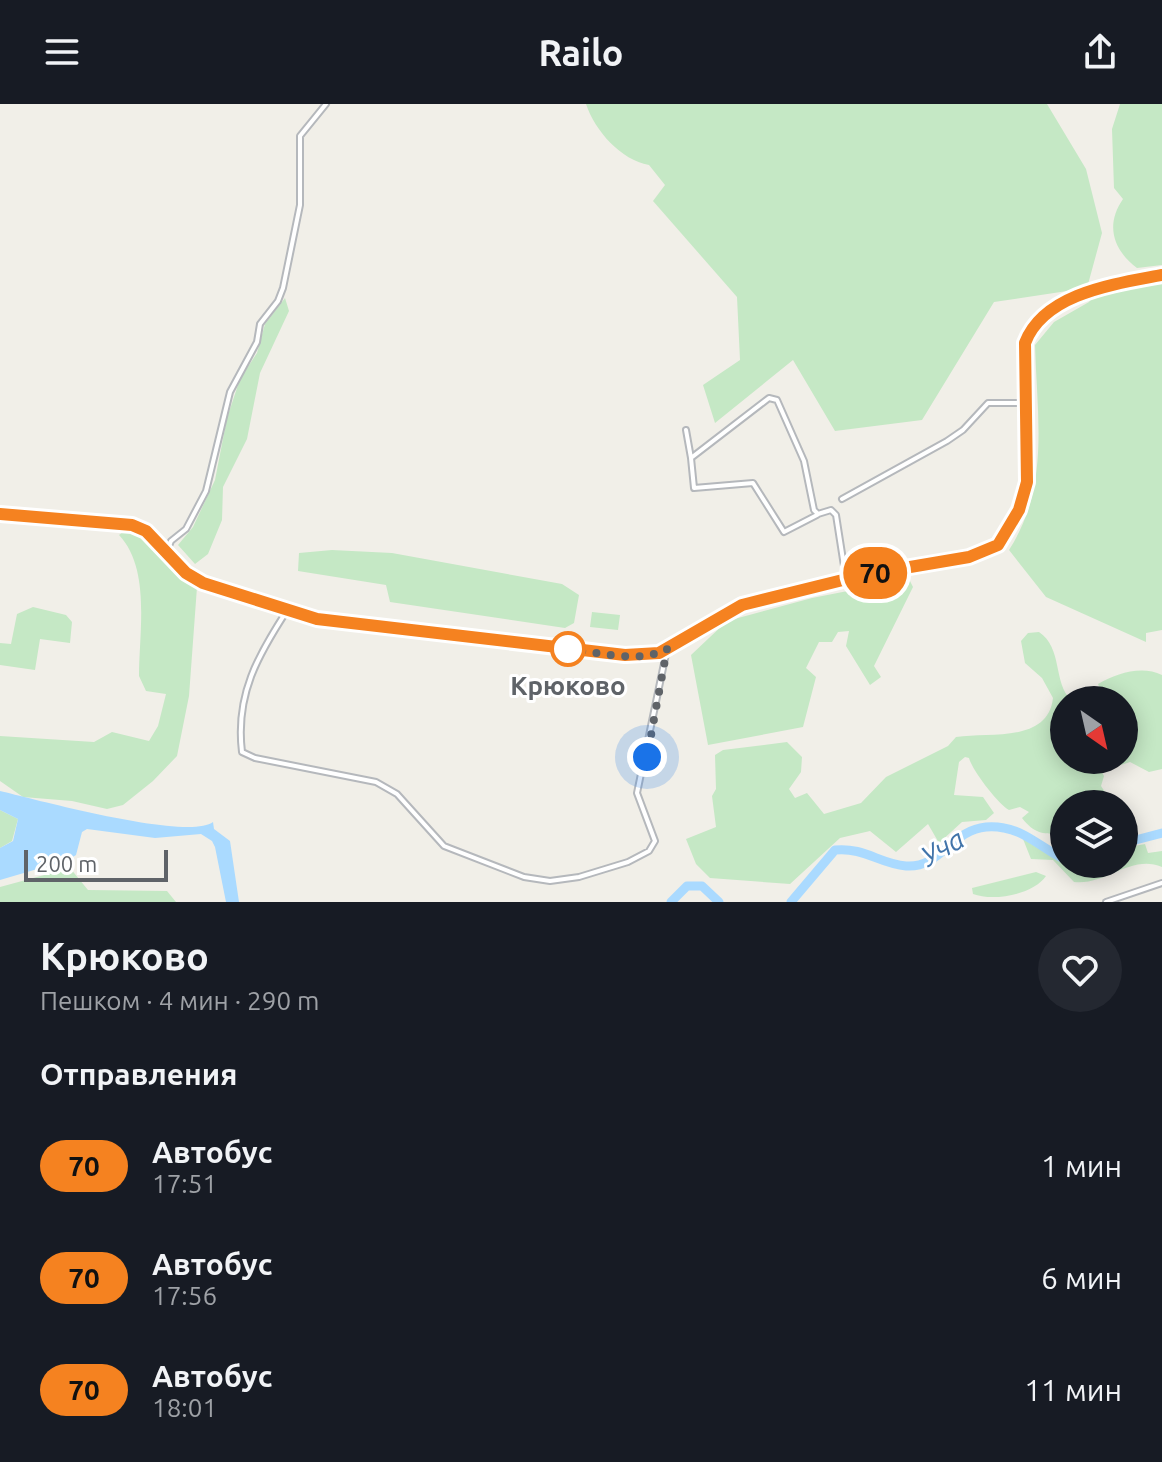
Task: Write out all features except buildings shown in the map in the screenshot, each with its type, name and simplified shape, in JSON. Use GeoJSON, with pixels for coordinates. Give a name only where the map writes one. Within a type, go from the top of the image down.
{"type":"FeatureCollection","features":[{"type":"Feature","properties":{"kind":"street"},"geometry":{"type":"LineString","coordinates":[[316,104],[321,110]]}},
{"type":"Feature","properties":{"kind":"street"},"geometry":{"type":"LineString","coordinates":[[167,552],[171,541],[186,529],[206,491],[230,392],[257,342],[260,324],[278,301],[283,288],[300,205],[300,136],[326,104]]}},
{"type":"Feature","properties":{"kind":"street"},"geometry":{"type":"LineString","coordinates":[[0,514],[132,525],[146,531],[186,573],[203,583],[317,619],[625,655],[659,653],[742,605],[846,579],[969,557],[998,545],[1019,510],[1027,482],[1025,343],[1031,325],[1050,310],[1101,287],[1162,275]]}},
{"type":"Feature","properties":{"kind":"street"},"geometry":{"type":"LineString","coordinates":[[691,458],[769,398],[777,400],[804,461],[818,514]]}},
{"type":"Feature","properties":{"kind":"street"},"geometry":{"type":"LineString","coordinates":[[842,499],[947,441],[963,430],[988,403],[1026,403]]}},
{"type":"Feature","properties":{"kind":"street"},"geometry":{"type":"LineString","coordinates":[[686,430],[694,488],[753,483],[784,532],[831,510],[836,515],[846,579]]}},
{"type":"Feature","properties":{"kind":"street"},"geometry":{"type":"LineString","coordinates":[[288,609],[252,666],[240,736],[242,752],[255,758],[376,782],[397,794],[444,846],[488,866],[550,881],[579,877],[649,851],[655,841],[637,793],[667,649]]}},
{"type":"Feature","properties":{"kind":"street"},"geometry":{"type":"LineString","coordinates":[[1106,902],[1162,883]]}},
{"type":"Feature","properties":{"kind":"green space"},"geometry":{"type":"Polygon","coordinates":[[[586,104],[1047,104],[1086,169],[1102,233],[1087,288],[994,302],[922,420],[835,431],[793,360],[715,423],[703,385],[740,360],[737,297],[653,201],[665,185],[649,165],[629,157],[610,143],[586,104]]]}},
{"type":"Feature","properties":{"kind":"green space"},"geometry":{"type":"Polygon","coordinates":[[[1120,104],[1162,104],[1162,265],[1137,268],[1122,253],[1114,236],[1114,218],[1123,199],[1114,188],[1112,129],[1120,104]]]}},
{"type":"Feature","properties":{"kind":"green space"},"geometry":{"type":"Polygon","coordinates":[[[1162,281],[1162,630],[1146,633],[1146,642],[1046,597],[1009,550],[1022,526],[1036,476],[1035,345],[1054,322],[1089,302],[1095,294],[1162,281]]]}},
{"type":"Feature","properties":{"kind":"green space"},"geometry":{"type":"Polygon","coordinates":[[[285,298],[289,311],[260,373],[247,439],[223,487],[222,520],[208,554],[195,564],[178,545],[193,527],[215,480],[227,418],[240,379],[257,353],[265,324],[285,298]]]}},
{"type":"Feature","properties":{"kind":"green space"},"geometry":{"type":"Polygon","coordinates":[[[128,528],[147,541],[178,573],[197,587],[189,696],[177,756],[123,805],[107,809],[72,801],[23,797],[0,781],[0,736],[94,742],[112,732],[149,741],[158,726],[166,694],[146,691],[139,676],[139,583],[136,565],[119,535],[128,528]]]}},
{"type":"Feature","properties":{"kind":"green space"},"geometry":{"type":"Polygon","coordinates":[[[332,550],[392,553],[562,584],[579,595],[574,623],[565,628],[390,602],[386,585],[298,571],[299,553],[332,550]]]}},
{"type":"Feature","properties":{"kind":"green space"},"geometry":{"type":"Polygon","coordinates":[[[909,579],[913,587],[874,666],[881,677],[870,685],[846,646],[849,631],[838,632],[832,642],[819,642],[806,668],[816,677],[803,727],[708,745],[691,655],[727,621],[812,598],[909,579]]]}},
{"type":"Feature","properties":{"kind":"green space"},"geometry":{"type":"Polygon","coordinates":[[[33,607],[66,615],[72,622],[70,643],[40,639],[35,670],[0,665],[0,643],[11,644],[17,614],[33,607]]]}},
{"type":"Feature","properties":{"kind":"green space"},"geometry":{"type":"Polygon","coordinates":[[[592,612],[620,615],[618,630],[590,627],[592,612]]]}},
{"type":"Feature","properties":{"kind":"green space"},"geometry":{"type":"Polygon","coordinates":[[[1039,632],[1052,647],[1063,686],[1050,686],[1050,693],[1042,678],[1025,663],[1021,641],[1028,633],[1039,632]]]}},
{"type":"Feature","properties":{"kind":"green space"},"geometry":{"type":"Polygon","coordinates":[[[1146,671],[1162,675],[1162,769],[1149,772],[1138,766],[1138,686],[1098,684],[1121,674],[1146,671]]]}},
{"type":"Feature","properties":{"kind":"green space"},"geometry":{"type":"Polygon","coordinates":[[[1050,708],[1050,774],[1104,776],[1101,786],[1104,790],[1050,790],[1050,834],[1036,831],[1027,824],[1022,818],[1029,812],[1020,807],[1009,810],[1004,807],[980,778],[969,758],[965,757],[959,762],[954,795],[983,797],[994,813],[986,820],[962,822],[939,843],[928,824],[896,852],[870,831],[840,838],[790,884],[710,878],[696,864],[686,839],[716,827],[712,796],[716,789],[715,755],[723,750],[787,742],[802,757],[801,772],[789,789],[795,798],[807,793],[824,814],[861,803],[886,777],[948,746],[956,737],[1029,729],[1041,722],[1050,708]]]}},
{"type":"Feature","properties":{"kind":"green space"},"geometry":{"type":"Polygon","coordinates":[[[0,810],[18,819],[12,841],[0,848],[0,810]]]}},
{"type":"Feature","properties":{"kind":"green space"},"geometry":{"type":"Polygon","coordinates":[[[1023,839],[1050,853],[1050,860],[1031,859],[1023,839]]]}},
{"type":"Feature","properties":{"kind":"green space"},"geometry":{"type":"Polygon","coordinates":[[[1145,844],[1148,853],[1162,851],[1162,867],[1139,864],[1138,845],[1145,844]]]}},
{"type":"Feature","properties":{"kind":"green space"},"geometry":{"type":"Polygon","coordinates":[[[70,868],[88,890],[167,891],[176,902],[0,902],[0,887],[70,868]]]}},
{"type":"Feature","properties":{"kind":"green space"},"geometry":{"type":"Polygon","coordinates":[[[1036,872],[1046,876],[1023,892],[1002,897],[973,894],[972,888],[1036,872]]]}},
{"type":"Feature","properties":{"kind":"green space"},"geometry":{"type":"Polygon","coordinates":[[[1070,878],[1102,878],[1086,882],[1074,882],[1070,878]]]}},
{"type":"Feature","properties":{"kind":"water"},"geometry":{"type":"Polygon","coordinates":[[[0,791],[145,823],[198,826],[213,822],[214,829],[230,841],[239,902],[226,902],[215,847],[201,834],[155,838],[87,829],[82,832],[76,855],[68,860],[0,880],[0,848],[13,841],[18,819],[0,810],[0,791]]]}},
{"type":"Feature","properties":{"kind":"waterway","name":"Уча"},"geometry":{"type":"LineString","coordinates":[[791,902],[835,850],[855,851],[897,865],[920,865],[961,836],[987,827],[1020,833],[1050,851]]}},
{"type":"Feature","properties":{"kind":"waterway","name":"Уча"},"geometry":{"type":"LineString","coordinates":[[1138,839],[1162,833]]}},
{"type":"Feature","properties":{"kind":"waterway","name":"Уча"},"geometry":{"type":"LineString","coordinates":[[671,902],[687,886],[702,886],[719,902]]}},
{"type":"Feature","properties":{"kind":"bus line","name":"70"},"geometry":{"type":"LineString","coordinates":[[0,514],[132,525],[146,531],[186,573],[203,583],[317,619],[625,655],[659,653],[742,605],[863,575],[969,557],[998,545],[1019,510],[1027,482],[1025,343],[1031,325],[1050,310],[1101,287],[1162,275]]}},
{"type":"Feature","properties":{"kind":"place","name":"Крюково"},"geometry":{"type":"Point","coordinates":[568,649]}},
{"type":"Feature","properties":{"kind":"route"},"geometry":{"type":"LineString","coordinates":[[568,649],[625,655],[659,653],[667,649],[647,757]]}}]}
